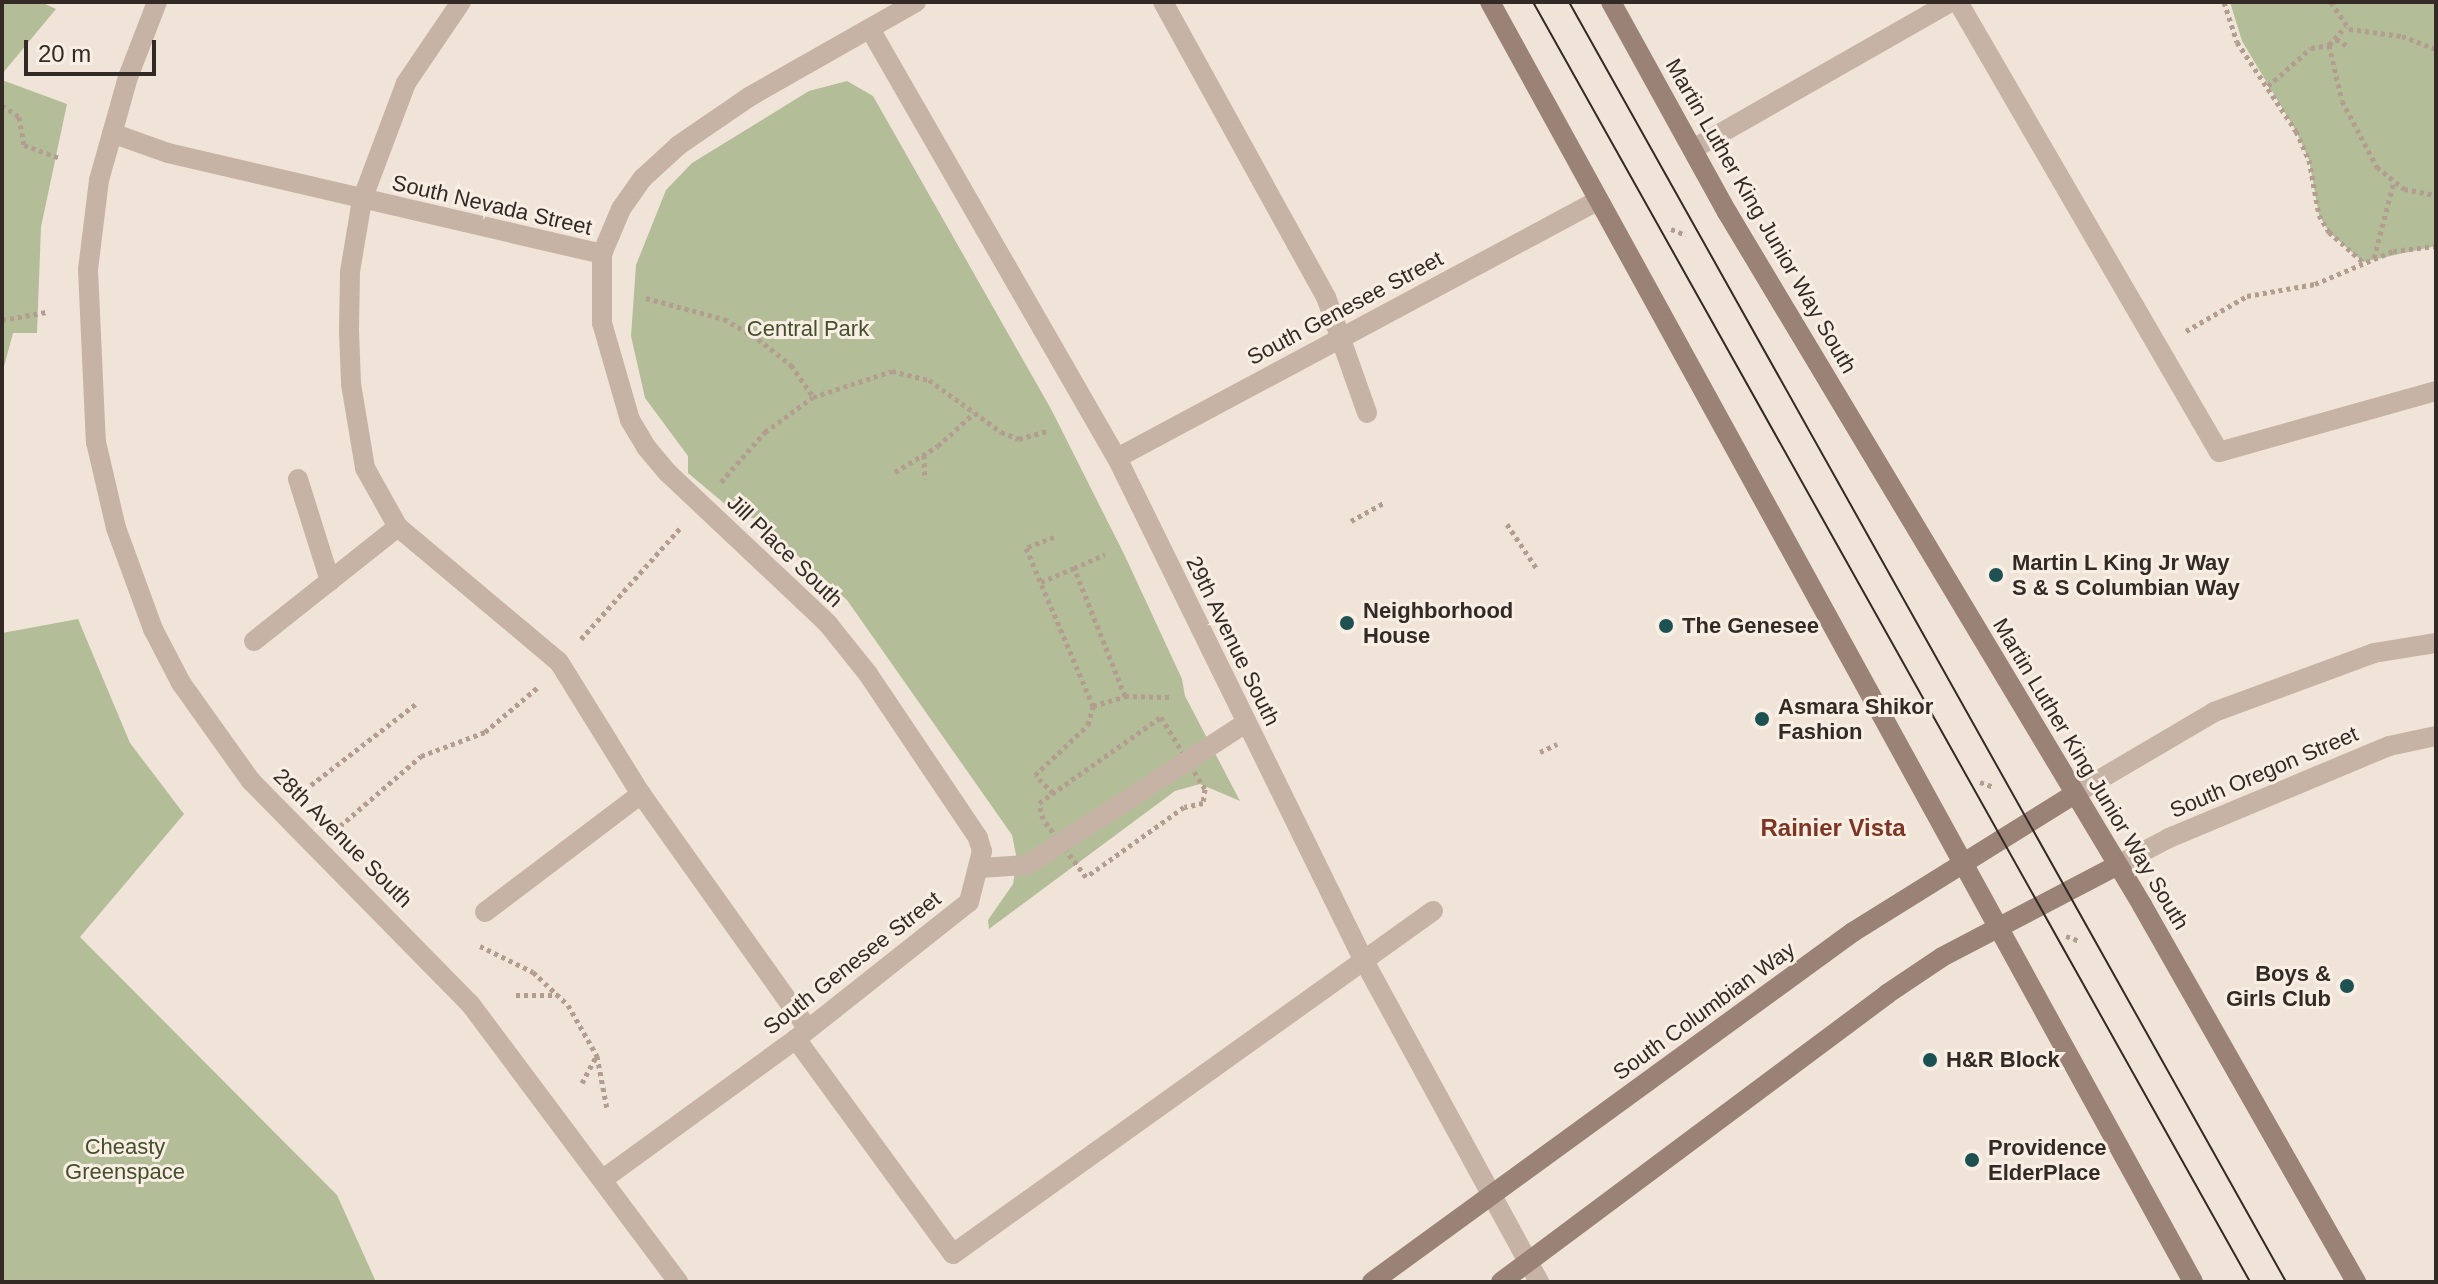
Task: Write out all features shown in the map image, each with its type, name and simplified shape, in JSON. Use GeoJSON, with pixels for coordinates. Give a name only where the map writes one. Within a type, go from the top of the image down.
{"type":"FeatureCollection","features":[{"type":"Feature","properties":{"kind":"main road"},"geometry":{"type":"LineString","coordinates":[[1490,2],[2193,1282]]}},
{"type":"Feature","properties":{"kind":"main road","name":"Martin Luther King Junior Way South"},"geometry":{"type":"LineString","coordinates":[[1611,2],[1693,149],[2075,794],[2356,1282]]}},
{"type":"Feature","properties":{"kind":"main road","name":"South Columbian Way"},"geometry":{"type":"LineString","coordinates":[[1372,1282],[1853,932],[1965,866],[2075,794]]}},
{"type":"Feature","properties":{"kind":"main road"},"geometry":{"type":"LineString","coordinates":[[1501,1282],[1887,994],[1997,927],[2116,866]]}},
{"type":"Feature","properties":{"kind":"street","name":"28th Avenue South"},"geometry":{"type":"LineString","coordinates":[[157,2],[99,180],[88,269],[96,442],[116,528],[153,629],[181,683],[251,781],[316,852],[433,962],[603,1179],[678,1282]]}},
{"type":"Feature","properties":{"kind":"street"},"geometry":{"type":"LineString","coordinates":[[461,2],[406,83],[362,200],[350,272],[351,384],[365,468],[398,527],[559,662],[641,794],[953,1254],[1433,911]]}},
{"type":"Feature","properties":{"kind":"street","name":"South Nevada Street"},"geometry":{"type":"LineString","coordinates":[[112,133],[168,153],[602,254],[621,209],[643,178],[679,145],[749,97],[916,2]]}},
{"type":"Feature","properties":{"kind":"street"},"geometry":{"type":"LineString","coordinates":[[1163,2],[1326,297],[1367,413]]}},
{"type":"Feature","properties":{"kind":"street"},"geometry":{"type":"LineString","coordinates":[[1693,149],[1951,2]]}},
{"type":"Feature","properties":{"kind":"street"},"geometry":{"type":"LineString","coordinates":[[1958,2],[2219,452],[2436,391]]}},
{"type":"Feature","properties":{"kind":"street","name":"29th Avenue South"},"geometry":{"type":"LineString","coordinates":[[870,29],[1117,458],[1363,959],[1539,1282]]}},
{"type":"Feature","properties":{"kind":"street","name":"South Genesee Street"},"geometry":{"type":"LineString","coordinates":[[1117,458],[1597,201]]}},
{"type":"Feature","properties":{"kind":"street","name":"Jill Place South"},"geometry":{"type":"LineString","coordinates":[[602,254],[602,323],[630,420],[646,447],[668,473],[828,624],[868,674],[978,838],[980,868]]}},
{"type":"Feature","properties":{"kind":"street"},"geometry":{"type":"LineString","coordinates":[[298,479],[330,581]]}},
{"type":"Feature","properties":{"kind":"street"},"geometry":{"type":"LineString","coordinates":[[254,641],[398,527]]}},
{"type":"Feature","properties":{"kind":"street"},"geometry":{"type":"LineString","coordinates":[[2075,794],[2214,712],[2374,653],[2436,643]]}},
{"type":"Feature","properties":{"kind":"street"},"geometry":{"type":"LineString","coordinates":[[980,868],[1027,865],[1246,723]]}},
{"type":"Feature","properties":{"kind":"street","name":"South Oregon Street"},"geometry":{"type":"LineString","coordinates":[[2116,866],[2169,838],[2389,746],[2436,736]]}},
{"type":"Feature","properties":{"kind":"street"},"geometry":{"type":"LineString","coordinates":[[485,912],[641,794]]}},
{"type":"Feature","properties":{"kind":"street","name":"South Genesee Street"},"geometry":{"type":"LineString","coordinates":[[603,1179],[802,1034],[969,902],[980,868]]}},
{"type":"Feature","properties":{"kind":"path"},"geometry":{"type":"LineString","coordinates":[[2224,2],[2237,42],[2268,86],[2309,160],[2319,215],[2329,232],[2363,262]]}},
{"type":"Feature","properties":{"kind":"path"},"geometry":{"type":"LineString","coordinates":[[2331,2],[2346,26],[2402,36],[2436,49]]}},
{"type":"Feature","properties":{"kind":"path"},"geometry":{"type":"LineString","coordinates":[[2268,86],[2311,48],[2329,45],[2346,26]]}},
{"type":"Feature","properties":{"kind":"path"},"geometry":{"type":"LineString","coordinates":[[2336,39],[2346,45]]}},
{"type":"Feature","properties":{"kind":"path"},"geometry":{"type":"LineString","coordinates":[[2329,45],[2342,101],[2377,167],[2394,181],[2422,195],[2436,195]]}},
{"type":"Feature","properties":{"kind":"path"},"geometry":{"type":"LineString","coordinates":[[2,105],[19,117],[24,145],[60,158]]}},
{"type":"Feature","properties":{"kind":"path"},"geometry":{"type":"LineString","coordinates":[[2374,258],[2394,181]]}},
{"type":"Feature","properties":{"kind":"path"},"geometry":{"type":"LineString","coordinates":[[1671,229],[1686,235]]}},
{"type":"Feature","properties":{"kind":"path"},"geometry":{"type":"LineString","coordinates":[[2173,332],[2191,331],[2247,296],[2315,284],[2374,258],[2436,246]]}},
{"type":"Feature","properties":{"kind":"path"},"geometry":{"type":"LineString","coordinates":[[646,298],[724,319],[758,339],[791,365],[813,397]]}},
{"type":"Feature","properties":{"kind":"path"},"geometry":{"type":"LineString","coordinates":[[2,320],[46,312]]}},
{"type":"Feature","properties":{"kind":"path"},"geometry":{"type":"LineString","coordinates":[[721,482],[765,432],[813,397],[892,371],[929,380],[974,413],[1019,439],[1047,431]]}},
{"type":"Feature","properties":{"kind":"path"},"geometry":{"type":"LineString","coordinates":[[895,472],[924,455],[974,413]]}},
{"type":"Feature","properties":{"kind":"path"},"geometry":{"type":"LineString","coordinates":[[924,455],[925,479]]}},
{"type":"Feature","properties":{"kind":"path"},"geometry":{"type":"LineString","coordinates":[[1351,521],[1384,503]]}},
{"type":"Feature","properties":{"kind":"path"},"geometry":{"type":"LineString","coordinates":[[1507,524],[1537,569]]}},
{"type":"Feature","properties":{"kind":"path"},"geometry":{"type":"LineString","coordinates":[[570,652],[681,526]]}},
{"type":"Feature","properties":{"kind":"path"},"geometry":{"type":"LineString","coordinates":[[1053,793],[1035,775],[1088,725],[1093,706],[1026,548],[1054,537]]}},
{"type":"Feature","properties":{"kind":"path"},"geometry":{"type":"LineString","coordinates":[[1041,582],[1105,554]]}},
{"type":"Feature","properties":{"kind":"path"},"geometry":{"type":"LineString","coordinates":[[1074,568],[1125,696]]}},
{"type":"Feature","properties":{"kind":"path"},"geometry":{"type":"LineString","coordinates":[[337,830],[380,786],[421,756],[459,743],[497,723],[541,683]]}},
{"type":"Feature","properties":{"kind":"path"},"geometry":{"type":"LineString","coordinates":[[1093,706],[1125,696],[1170,697]]}},
{"type":"Feature","properties":{"kind":"path"},"geometry":{"type":"LineString","coordinates":[[311,785],[417,703]]}},
{"type":"Feature","properties":{"kind":"path"},"geometry":{"type":"LineString","coordinates":[[1043,819],[1039,803],[1053,793],[1161,717],[1171,728]]}},
{"type":"Feature","properties":{"kind":"path"},"geometry":{"type":"LineString","coordinates":[[455,733],[459,743]]}},
{"type":"Feature","properties":{"kind":"path"},"geometry":{"type":"LineString","coordinates":[[1540,752],[1557,744]]}},
{"type":"Feature","properties":{"kind":"path"},"geometry":{"type":"LineString","coordinates":[[1980,782],[1994,787]]}},
{"type":"Feature","properties":{"kind":"path"},"geometry":{"type":"LineString","coordinates":[[1086,877],[1184,807],[1203,803],[1205,789]]}},
{"type":"Feature","properties":{"kind":"path"},"geometry":{"type":"LineString","coordinates":[[2066,936],[2080,941]]}},
{"type":"Feature","properties":{"kind":"path"},"geometry":{"type":"LineString","coordinates":[[475,944],[533,972],[558,995],[597,1056],[607,1109]]}},
{"type":"Feature","properties":{"kind":"path"},"geometry":{"type":"LineString","coordinates":[[516,995],[558,995]]}},
{"type":"Feature","properties":{"kind":"path"},"geometry":{"type":"LineString","coordinates":[[582,1083],[597,1056]]}},
{"type":"Feature","properties":{"kind":"green space"},"geometry":{"type":"Polygon","coordinates":[[[2,2],[41,2],[56,9],[2,74],[2,2]]]}},
{"type":"Feature","properties":{"kind":"green space"},"geometry":{"type":"Polygon","coordinates":[[[2230,2],[2436,2],[2436,246],[2363,262],[2329,232],[2319,215],[2309,160],[2296,131],[2242,41],[2230,2]]]}},
{"type":"Feature","properties":{"kind":"green space"},"geometry":{"type":"Polygon","coordinates":[[[2,80],[67,104],[41,227],[37,333],[13,333],[2,374],[2,80]]]}},
{"type":"Feature","properties":{"kind":"green space","name":"Central Park"},"geometry":{"type":"Polygon","coordinates":[[[847,81],[873,96],[1051,409],[1124,554],[1182,679],[1185,696],[1240,801],[1200,784],[1175,791],[989,929],[988,920],[1013,884],[1017,860],[1012,835],[847,600],[757,519],[738,515],[688,473],[688,456],[645,398],[631,336],[636,265],[666,190],[692,163],[809,91],[847,81]]]}},
{"type":"Feature","properties":{"kind":"green space","name":"Cheasty Greenspace"},"geometry":{"type":"Polygon","coordinates":[[[78,619],[130,743],[184,814],[80,937],[337,1195],[376,1282],[2,1282],[2,633],[78,619]]]}},
{"type":"Feature","properties":{"kind":"tram line"},"geometry":{"type":"LineString","coordinates":[[1533,2],[2250,1282]]}},
{"type":"Feature","properties":{"kind":"tram line"},"geometry":{"type":"LineString","coordinates":[[1569,2],[2286,1282]]}},
{"type":"Feature","properties":{"kind":"place","name":"Martin L King Jr Way S & S Columbian Way"},"geometry":{"type":"Point","coordinates":[1996,575]}},
{"type":"Feature","properties":{"kind":"place","name":"Neighborhood House"},"geometry":{"type":"Point","coordinates":[1347,623]}},
{"type":"Feature","properties":{"kind":"place","name":"The Genesee"},"geometry":{"type":"Point","coordinates":[1666,626]}},
{"type":"Feature","properties":{"kind":"place","name":"Asmara Shikor Fashion"},"geometry":{"type":"Point","coordinates":[1762,719]}},
{"type":"Feature","properties":{"kind":"place","name":"Boys & Girls Club"},"geometry":{"type":"Point","coordinates":[2347,986]}},
{"type":"Feature","properties":{"kind":"place","name":"H&R Block"},"geometry":{"type":"Point","coordinates":[1930,1060]}},
{"type":"Feature","properties":{"kind":"place","name":"Providence ElderPlace"},"geometry":{"type":"Point","coordinates":[1972,1160]}},
{"type":"Feature","properties":{"kind":"district","name":"Rainier Vista"},"geometry":{"type":"Point","coordinates":[1833,828]}}]}
